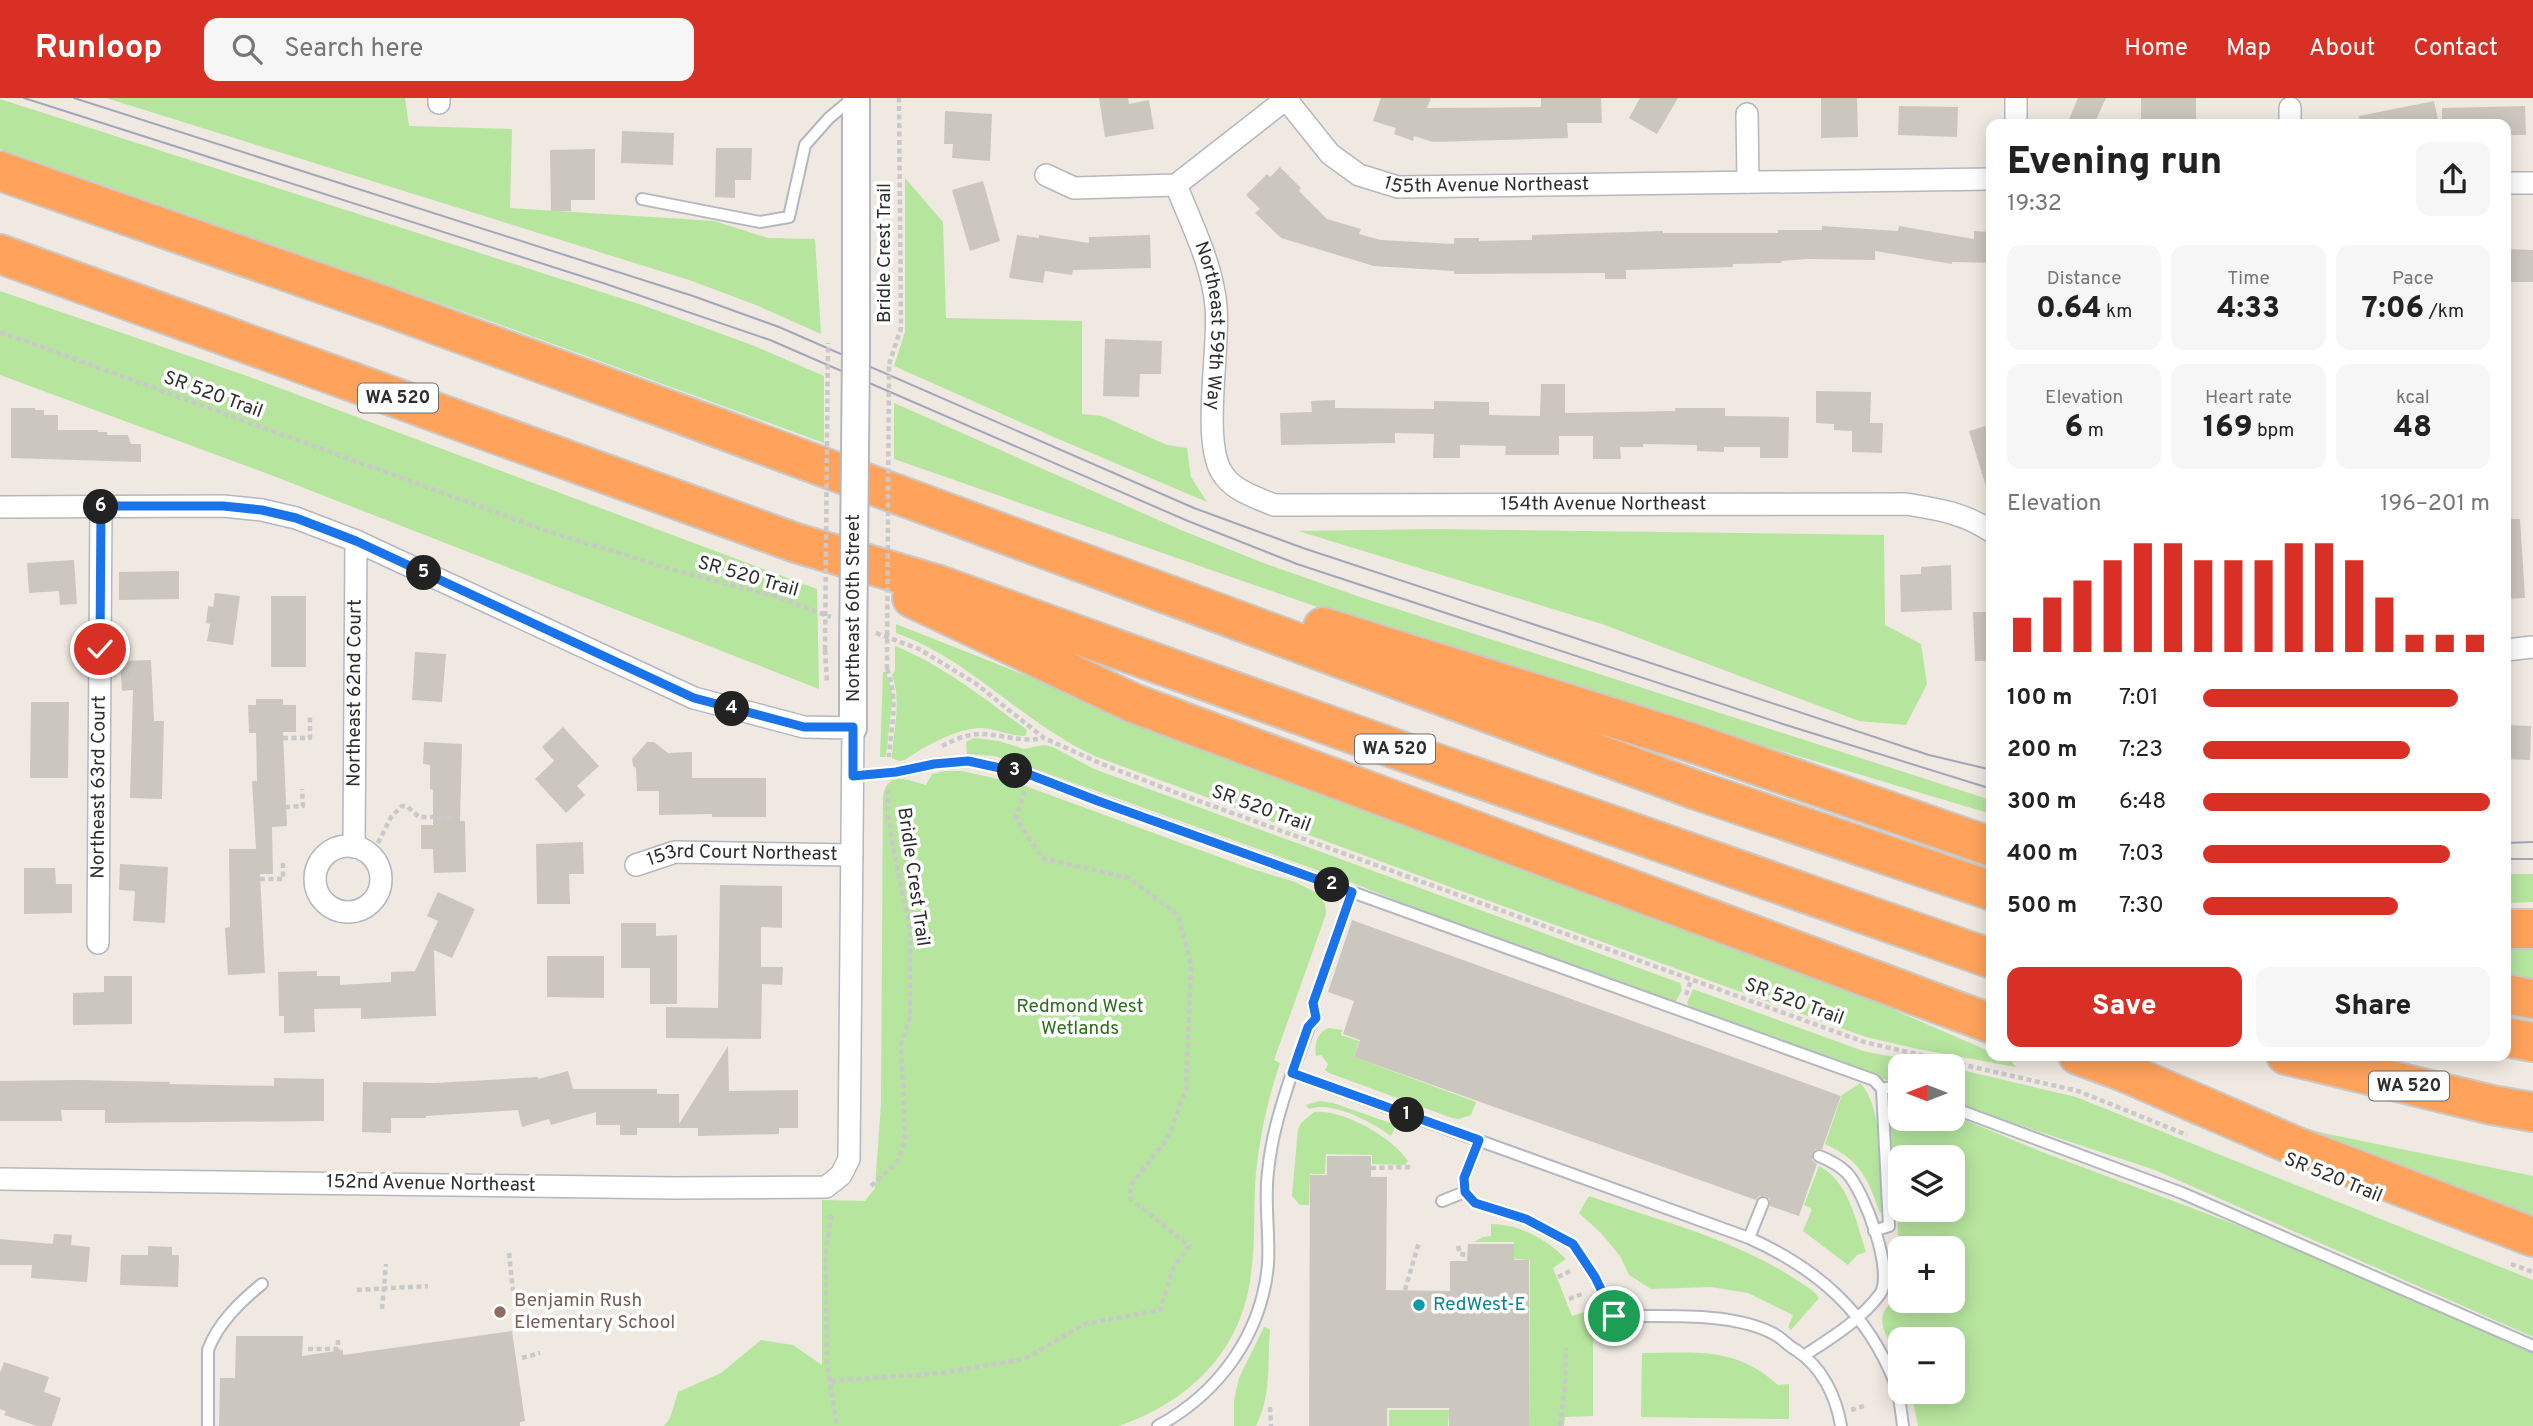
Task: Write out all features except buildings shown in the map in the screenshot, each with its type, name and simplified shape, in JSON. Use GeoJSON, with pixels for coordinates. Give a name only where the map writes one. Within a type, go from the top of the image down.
{"type":"FeatureCollection","features":[{"type":"Feature","properties":{"kind":"highway"},"geometry":{"type":"LineString","coordinates":[[0,171],[388,307],[1696,790],[1986,889]]}},
{"type":"Feature","properties":{"kind":"highway","name":"WA 520"},"geometry":{"type":"LineString","coordinates":[[0,254],[796,543],[939,585],[1986,957]]}},
{"type":"Feature","properties":{"kind":"highway"},"geometry":{"type":"LineString","coordinates":[[903,496],[1690,742],[1986,845]]}},
{"type":"Feature","properties":{"kind":"highway"},"geometry":{"type":"LineString","coordinates":[[796,543],[1133,703],[1986,1022]]}},
{"type":"Feature","properties":{"kind":"highway"},"geometry":{"type":"LineString","coordinates":[[1940,828],[1986,840]]}},
{"type":"Feature","properties":{"kind":"highway"},"geometry":{"type":"LineString","coordinates":[[2511,929],[2533,929]]}},
{"type":"Feature","properties":{"kind":"highway"},"geometry":{"type":"LineString","coordinates":[[2511,994],[2533,999]]}},
{"type":"Feature","properties":{"kind":"highway"},"geometry":{"type":"LineString","coordinates":[[2511,1038],[2533,1042]]}},
{"type":"Feature","properties":{"kind":"highway"},"geometry":{"type":"LineString","coordinates":[[2094,1061],[2295,1146],[2520,1249]]}},
{"type":"Feature","properties":{"kind":"highway","name":"WA 520"},"geometry":{"type":"LineString","coordinates":[[2311,1061],[2478,1102],[2533,1112]]}},
{"type":"Feature","properties":{"kind":"street","name":"Northeast 60th Street"},"geometry":{"type":"LineString","coordinates":[[849,1159],[856,350],[854,98]]}},
{"type":"Feature","properties":{"kind":"street"},"geometry":{"type":"LineString","coordinates":[[2016,98],[2017,119]]}},
{"type":"Feature","properties":{"kind":"street","name":"155th Avenue Northeast"},"geometry":{"type":"LineString","coordinates":[[1176,185],[1286,99],[1330,154],[1359,175],[1398,187],[1986,178]]}},
{"type":"Feature","properties":{"kind":"street"},"geometry":{"type":"LineString","coordinates":[[1747,114],[1748,181]]}},
{"type":"Feature","properties":{"kind":"street"},"geometry":{"type":"LineString","coordinates":[[1046,176],[1074,188],[1176,185]]}},
{"type":"Feature","properties":{"kind":"street"},"geometry":{"type":"LineString","coordinates":[[2511,183],[2533,183]]}},
{"type":"Feature","properties":{"kind":"street","name":"Northeast 59th Way"},"geometry":{"type":"LineString","coordinates":[[1176,185],[1211,273],[1216,309],[1214,447],[1221,472]]}},
{"type":"Feature","properties":{"kind":"street","name":"154th Avenue Northeast"},"geometry":{"type":"LineString","coordinates":[[1221,472],[1240,491],[1274,506],[1906,505],[1949,510],[1986,528]]}},
{"type":"Feature","properties":{"kind":"street","name":"Northeast 63rd Court"},"geometry":{"type":"LineString","coordinates":[[98,943],[101,506]]}},
{"type":"Feature","properties":{"kind":"street"},"geometry":{"type":"LineString","coordinates":[[0,507],[223,506],[262,510],[296,518],[356,541],[694,698],[804,727],[853,727]]}},
{"type":"Feature","properties":{"kind":"street","name":"Northeast 62nd Court"},"geometry":{"type":"LineString","coordinates":[[354,847],[356,541]]}},
{"type":"Feature","properties":{"kind":"street"},"geometry":{"type":"LineString","coordinates":[[2511,649],[2533,647]]}},
{"type":"Feature","properties":{"kind":"street","name":"153rd Court Northeast"},"geometry":{"type":"LineString","coordinates":[[636,865],[675,852],[852,855]]}},
{"type":"Feature","properties":{"kind":"street","name":"152nd Avenue Northeast"},"geometry":{"type":"LineString","coordinates":[[0,1179],[675,1188],[826,1187],[841,1175],[849,1159]]}},
{"type":"Feature","properties":{"kind":"lane"},"geometry":{"type":"LineString","coordinates":[[642,199],[760,222],[789,218],[805,145],[829,118],[854,98]]}},
{"type":"Feature","properties":{"kind":"lane"},"geometry":{"type":"LineString","coordinates":[[853,776],[968,761],[1028,774],[1874,1080],[1882,1089],[1889,1226],[1874,1231]]}},
{"type":"Feature","properties":{"kind":"lane"},"geometry":{"type":"LineString","coordinates":[[1158,1426],[1184,1412],[1205,1395],[1234,1360],[1257,1314],[1268,1264],[1267,1173],[1276,1121],[1308,1027],[1316,1018],[1313,1003],[1352,892]]}},
{"type":"Feature","properties":{"kind":"lane"},"geometry":{"type":"LineString","coordinates":[[1292,1073],[1749,1238],[1800,1264],[1824,1282],[1858,1317],[1872,1337],[1896,1385],[1903,1426]]}},
{"type":"Feature","properties":{"kind":"lane"},"geometry":{"type":"LineString","coordinates":[[1882,1089],[1888,1088]]}},
{"type":"Feature","properties":{"kind":"lane"},"geometry":{"type":"LineString","coordinates":[[1965,1112],[2182,1193],[2533,1346]]}},
{"type":"Feature","properties":{"kind":"lane"},"geometry":{"type":"LineString","coordinates":[[1479,1140],[1464,1178],[1465,1192],[1475,1203],[1526,1219],[1573,1244],[1595,1277],[1614,1316],[1738,1322],[1773,1334],[1815,1364],[1837,1405],[1841,1426]]}},
{"type":"Feature","properties":{"kind":"lane"},"geometry":{"type":"LineString","coordinates":[[1805,1355],[1858,1317],[1882,1292],[1885,1271],[1866,1206],[1848,1174],[1831,1160],[1819,1156]]}},
{"type":"Feature","properties":{"kind":"lane"},"geometry":{"type":"LineString","coordinates":[[1442,1201],[1465,1192]]}},
{"type":"Feature","properties":{"kind":"lane"},"geometry":{"type":"LineString","coordinates":[[1749,1238],[1763,1203]]}},
{"type":"Feature","properties":{"kind":"lane"},"geometry":{"type":"LineString","coordinates":[[208,1426],[208,1350],[227,1318],[262,1284]]}},
{"type":"Feature","properties":{"kind":"path","name":"Bridle Crest Trail"},"geometry":{"type":"LineString","coordinates":[[871,1186],[898,1161],[905,1138],[901,1044],[909,1018],[910,929],[888,813],[895,712],[895,693],[887,669],[889,364],[901,328],[899,98]]}},
{"type":"Feature","properties":{"kind":"path","name":"SR 520 Trail"},"geometry":{"type":"LineString","coordinates":[[0,332],[553,533],[667,568],[777,597],[841,621]]}},
{"type":"Feature","properties":{"kind":"path"},"geometry":{"type":"LineString","coordinates":[[828,343],[825,650],[828,686]]}},
{"type":"Feature","properties":{"kind":"path","name":"SR 520 Trail"},"geometry":{"type":"LineString","coordinates":[[867,630],[919,649],[975,682],[1044,738],[1152,784],[1864,1042],[2078,1091],[2195,1138]]}},
{"type":"Feature","properties":{"kind":"path"},"geometry":{"type":"LineString","coordinates":[[283,738],[310,738],[310,717]]}},
{"type":"Feature","properties":{"kind":"path"},"geometry":{"type":"LineString","coordinates":[[831,1381],[942,1373],[1025,1359],[1084,1324],[1160,1310],[1173,1268],[1189,1246],[1130,1198],[1131,1185],[1167,1139],[1186,1090],[1191,965],[1178,915],[1129,878],[1042,858],[1016,818],[1028,774]]}},
{"type":"Feature","properties":{"kind":"path"},"geometry":{"type":"LineString","coordinates":[[285,807],[303,806],[302,789]]}},
{"type":"Feature","properties":{"kind":"path"},"geometry":{"type":"LineString","coordinates":[[378,843],[391,817],[402,806],[408,807],[419,817],[447,817],[451,818],[451,822]]}},
{"type":"Feature","properties":{"kind":"path"},"geometry":{"type":"LineString","coordinates":[[260,879],[283,879],[283,862]]}},
{"type":"Feature","properties":{"kind":"path"},"geometry":{"type":"LineString","coordinates":[[1371,1168],[1411,1167]]}},
{"type":"Feature","properties":{"kind":"path"},"geometry":{"type":"LineString","coordinates":[[831,1215],[825,1258],[827,1364],[837,1426]]}},
{"type":"Feature","properties":{"kind":"path"},"geometry":{"type":"LineString","coordinates":[[1405,1290],[1419,1242]]}},
{"type":"Feature","properties":{"kind":"path"},"geometry":{"type":"LineString","coordinates":[[1458,1246],[1460,1254],[1468,1255]]}},
{"type":"Feature","properties":{"kind":"path"},"geometry":{"type":"LineString","coordinates":[[2520,1249],[2533,1272]]}},
{"type":"Feature","properties":{"kind":"path"},"geometry":{"type":"LineString","coordinates":[[509,1253],[513,1292]]}},
{"type":"Feature","properties":{"kind":"path"},"geometry":{"type":"LineString","coordinates":[[382,1309],[386,1264]]}},
{"type":"Feature","properties":{"kind":"path"},"geometry":{"type":"LineString","coordinates":[[1558,1277],[1572,1269]]}},
{"type":"Feature","properties":{"kind":"path"},"geometry":{"type":"LineString","coordinates":[[357,1290],[428,1286]]}},
{"type":"Feature","properties":{"kind":"path"},"geometry":{"type":"LineString","coordinates":[[1569,1299],[1585,1293]]}},
{"type":"Feature","properties":{"kind":"path"},"geometry":{"type":"LineString","coordinates":[[308,1349],[338,1349],[338,1337]]}},
{"type":"Feature","properties":{"kind":"path"},"geometry":{"type":"LineString","coordinates":[[1560,1426],[1566,1348]]}},
{"type":"Feature","properties":{"kind":"path"},"geometry":{"type":"LineString","coordinates":[[523,1358],[540,1353]]}},
{"type":"Feature","properties":{"kind":"path"},"geometry":{"type":"LineString","coordinates":[[1270,1407],[1271,1426]]}},
{"type":"Feature","properties":{"kind":"green space"},"geometry":{"type":"Polygon","coordinates":[[[106,98],[405,98],[409,126],[512,129],[510,208],[714,221],[768,238],[815,239],[821,334],[756,305],[689,280],[106,98]]]}},
{"type":"Feature","properties":{"kind":"green space"},"geometry":{"type":"Polygon","coordinates":[[[0,99],[642,305],[752,345],[824,376],[824,443],[490,321],[0,149],[0,99]]]}},
{"type":"Feature","properties":{"kind":"green space"},"geometry":{"type":"Polygon","coordinates":[[[905,178],[943,222],[946,318],[1082,321],[1082,414],[1102,416],[1167,445],[1187,448],[1191,477],[1207,502],[894,366],[905,332],[905,178]]]}},
{"type":"Feature","properties":{"kind":"green space"},"geometry":{"type":"Polygon","coordinates":[[[0,291],[250,377],[817,589],[819,689],[276,477],[0,375],[0,291]]]}},
{"type":"Feature","properties":{"kind":"green space"},"geometry":{"type":"Polygon","coordinates":[[[894,403],[1181,530],[1261,562],[1363,598],[1986,798],[1986,812],[1602,697],[1326,610],[894,459],[894,403]]]}},
{"type":"Feature","properties":{"kind":"green space"},"geometry":{"type":"Polygon","coordinates":[[[1435,529],[1884,535],[1885,625],[1921,644],[1927,684],[1906,725],[1859,721],[1602,624],[1298,531],[1435,529]]]}},
{"type":"Feature","properties":{"kind":"green space"},"geometry":{"type":"Polygon","coordinates":[[[896,624],[1111,709],[1686,920],[1986,1050],[1986,1061],[2011,1061],[2016,1067],[1965,1058],[1965,1054],[1945,1054],[1866,1037],[1097,757],[1045,728],[974,676],[923,645],[896,633],[896,624]]]}},
{"type":"Feature","properties":{"kind":"green space"},"geometry":{"type":"Polygon","coordinates":[[[895,646],[964,684],[1027,730],[1025,736],[982,728],[972,729],[942,739],[905,760],[892,758],[897,706],[892,675],[895,671],[895,646]]]}},
{"type":"Feature","properties":{"kind":"green space"},"geometry":{"type":"Polygon","coordinates":[[[883,672],[886,672],[893,695],[886,757],[880,757],[883,672]]]}},
{"type":"Feature","properties":{"kind":"green space"},"geometry":{"type":"Polygon","coordinates":[[[974,738],[999,741],[1024,749],[1044,745],[1053,747],[1094,769],[1680,983],[1682,990],[1675,1003],[1474,932],[1353,883],[1016,762],[994,756],[967,754],[966,742],[974,738]]]}},
{"type":"Feature","properties":{"kind":"green space","name":"Redmond West Wetlands"},"geometry":{"type":"Polygon","coordinates":[[[962,771],[1020,784],[1249,868],[1295,882],[1317,893],[1325,904],[1326,914],[1274,1060],[1280,1063],[1268,1103],[1258,1158],[1251,1274],[1246,1302],[1237,1327],[1208,1370],[1190,1387],[1168,1403],[1119,1426],[664,1426],[670,1418],[678,1392],[721,1373],[761,1340],[793,1345],[822,1365],[822,1200],[865,1201],[875,1188],[881,1103],[883,795],[886,787],[894,780],[906,779],[926,785],[932,774],[962,771]]]}},
{"type":"Feature","properties":{"kind":"green space"},"geometry":{"type":"Polygon","coordinates":[[[2511,874],[2533,874],[2533,902],[2511,903],[2511,874]]]}},
{"type":"Feature","properties":{"kind":"green space"},"geometry":{"type":"Polygon","coordinates":[[[2511,946],[2533,947],[2533,986],[2511,981],[2511,946]]]}},
{"type":"Feature","properties":{"kind":"green space"},"geometry":{"type":"Polygon","coordinates":[[[1693,989],[1863,1051],[1888,1056],[1888,1081],[1690,1008],[1687,1003],[1693,989]]]}},
{"type":"Feature","properties":{"kind":"green space"},"geometry":{"type":"Polygon","coordinates":[[[1328,1028],[1342,1030],[1341,1035],[1359,1041],[1354,1057],[1476,1102],[1471,1115],[1452,1118],[1329,1073],[1325,1070],[1328,1064],[1321,1055],[1316,1056],[1315,1052],[1319,1036],[1328,1028]]]}},
{"type":"Feature","properties":{"kind":"green space"},"geometry":{"type":"Polygon","coordinates":[[[1965,1071],[2076,1097],[2533,1280],[2533,1337],[2155,1170],[1965,1107],[1965,1071]]]}},
{"type":"Feature","properties":{"kind":"green space"},"geometry":{"type":"Polygon","coordinates":[[[1860,1083],[1868,1094],[1877,1125],[1880,1213],[1861,1171],[1847,1157],[1825,1144],[1842,1095],[1860,1083]]]}},
{"type":"Feature","properties":{"kind":"green space"},"geometry":{"type":"Polygon","coordinates":[[[2202,1098],[2323,1133],[2533,1176],[2533,1227],[2202,1098]]]}},
{"type":"Feature","properties":{"kind":"green space"},"geometry":{"type":"Polygon","coordinates":[[[1319,1101],[1333,1103],[1396,1125],[1391,1136],[1352,1114],[1329,1107],[1309,1109],[1306,1105],[1319,1101]]]}},
{"type":"Feature","properties":{"kind":"green space"},"geometry":{"type":"Polygon","coordinates":[[[1314,1112],[1338,1115],[1366,1126],[1391,1143],[1408,1161],[1405,1165],[1372,1164],[1372,1155],[1326,1154],[1325,1174],[1310,1174],[1309,1205],[1300,1205],[1292,1196],[1298,1129],[1314,1112]]]}},
{"type":"Feature","properties":{"kind":"green space"},"geometry":{"type":"Polygon","coordinates":[[[1965,1120],[2042,1152],[2272,1238],[2533,1352],[2533,1426],[1918,1426],[1914,1404],[1965,1404],[1965,1327],[1888,1327],[1888,1338],[1882,1323],[1883,1317],[1888,1307],[1888,1313],[1965,1313],[1965,1236],[1898,1236],[1897,1222],[1965,1222],[1965,1145],[1892,1145],[1891,1131],[1965,1131],[1965,1120]]]}},
{"type":"Feature","properties":{"kind":"green space"},"geometry":{"type":"Polygon","coordinates":[[[1819,1166],[1838,1182],[1844,1192],[1855,1215],[1866,1252],[1857,1255],[1848,1265],[1803,1231],[1812,1209],[1804,1205],[1819,1166]]]}},
{"type":"Feature","properties":{"kind":"green space"},"geometry":{"type":"Polygon","coordinates":[[[1589,1196],[1723,1242],[1774,1266],[1807,1286],[1819,1298],[1791,1330],[1788,1327],[1793,1315],[1748,1293],[1711,1287],[1651,1289],[1629,1275],[1620,1256],[1601,1233],[1579,1213],[1589,1196]]]}},
{"type":"Feature","properties":{"kind":"green space"},"geometry":{"type":"Polygon","coordinates":[[[1491,1224],[1532,1234],[1566,1259],[1553,1268],[1572,1316],[1590,1310],[1593,1323],[1593,1416],[1565,1417],[1564,1426],[1529,1426],[1530,1260],[1514,1259],[1514,1242],[1474,1242],[1491,1236],[1491,1224]]]}},
{"type":"Feature","properties":{"kind":"green space"},"geometry":{"type":"Polygon","coordinates":[[[1264,1327],[1270,1329],[1265,1402],[1256,1426],[1234,1426],[1234,1400],[1239,1378],[1264,1327]]]}},
{"type":"Feature","properties":{"kind":"green space"},"geometry":{"type":"Polygon","coordinates":[[[1642,1353],[1714,1354],[1746,1364],[1778,1385],[1789,1384],[1789,1419],[1641,1417],[1642,1353]]]}},
{"type":"Feature","properties":{"kind":"green space"},"geometry":{"type":"Polygon","coordinates":[[[1389,1410],[1449,1410],[1448,1426],[1389,1426],[1389,1410]]]}},
{"type":"Feature","properties":{"kind":"tram line"},"geometry":{"type":"LineString","coordinates":[[24,98],[603,283],[770,340],[1188,521],[1297,564],[1786,725],[1986,787]]}},
{"type":"Feature","properties":{"kind":"tram line"},"geometry":{"type":"LineString","coordinates":[[74,98],[693,296],[779,327],[1194,508],[1303,548],[1929,755],[1986,769]]}},
{"type":"Feature","properties":{"kind":"tram line"},"geometry":{"type":"LineString","coordinates":[[2511,843],[2533,842]]}},
{"type":"Feature","properties":{"kind":"tram line"},"geometry":{"type":"LineString","coordinates":[[2511,859],[2533,859]]}},
{"type":"Feature","properties":{"kind":"place","name":"RedWest-E"},"geometry":{"type":"Point","coordinates":[1419,1305]}},
{"type":"Feature","properties":{"kind":"place","name":"Benjamin Rush Elementary School"},"geometry":{"type":"Point","coordinates":[500,1312]}},
{"type":"Feature","properties":{"kind":"route"},"geometry":{"type":"LineString","coordinates":[[100,649],[101,506],[223,506],[262,510],[296,518],[356,541],[694,698],[804,727],[853,727],[853,776],[968,761],[1028,774],[1352,892],[1313,1003],[1316,1018],[1308,1027],[1292,1073],[1479,1140],[1464,1178],[1465,1192],[1475,1203],[1526,1219],[1573,1244],[1595,1277],[1614,1316]]}}]}
